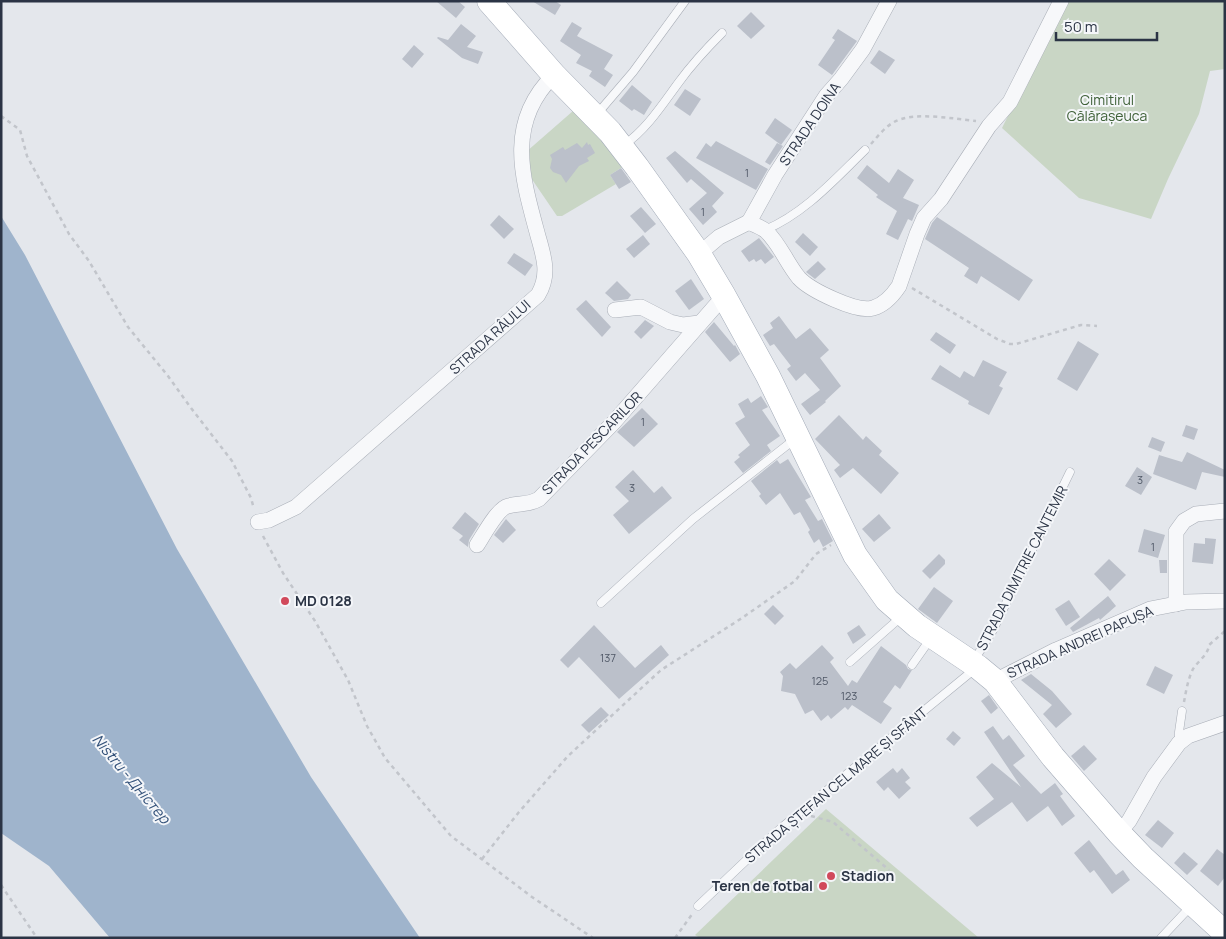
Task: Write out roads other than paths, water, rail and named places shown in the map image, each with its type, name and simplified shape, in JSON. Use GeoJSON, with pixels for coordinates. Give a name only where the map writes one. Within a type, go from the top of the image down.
{"type":"FeatureCollection","features":[{"type":"Feature","properties":{"kind":"main road"},"geometry":{"type":"LineString","coordinates":[[489,1],[554,74],[595,116],[621,147],[699,254],[768,376],[846,536],[869,577],[887,600],[932,637],[981,670],[1119,833],[1143,858],[1225,933]]}},
{"type":"Feature","properties":{"kind":"street","name":"STRADA DOINA"},"geometry":{"type":"LineString","coordinates":[[749,222],[775,175],[826,96],[841,79],[862,49],[889,1]]}},
{"type":"Feature","properties":{"kind":"street"},"geometry":{"type":"LineString","coordinates":[[699,254],[719,238],[749,222],[766,230],[798,277],[813,290],[838,301],[861,308],[873,309],[889,298],[898,286],[924,218],[941,199],[990,126],[1010,102],[1061,1]]}},
{"type":"Feature","properties":{"kind":"street","name":"STRADA RÂULUI"},"geometry":{"type":"LineString","coordinates":[[258,522],[269,520],[296,507],[538,295],[545,281],[545,263],[521,151],[525,121],[536,94],[554,74]]}},
{"type":"Feature","properties":{"kind":"street","name":"STRADA PESCARILOR"},"geometry":{"type":"LineString","coordinates":[[477,545],[499,512],[506,506],[526,504],[539,499],[638,395],[724,296]]}},
{"type":"Feature","properties":{"kind":"street"},"geometry":{"type":"LineString","coordinates":[[616,310],[641,307],[670,322],[683,325],[699,323]]}},
{"type":"Feature","properties":{"kind":"street"},"geometry":{"type":"LineString","coordinates":[[1176,604],[1176,532],[1184,522],[1196,514],[1225,511]]}},
{"type":"Feature","properties":{"kind":"street","name":"STRADA ANDREI PAPUȘA"},"geometry":{"type":"LineString","coordinates":[[981,670],[1056,650],[1150,609],[1176,604],[1225,600]]}},
{"type":"Feature","properties":{"kind":"street"},"geometry":{"type":"LineString","coordinates":[[1119,833],[1129,822],[1154,777],[1179,743],[1188,736],[1225,723]]}},
{"type":"Feature","properties":{"kind":"lane"},"geometry":{"type":"LineString","coordinates":[[595,116],[633,72],[685,1]]}},
{"type":"Feature","properties":{"kind":"lane"},"geometry":{"type":"LineString","coordinates":[[621,147],[634,138],[655,116],[708,46],[722,33]]}},
{"type":"Feature","properties":{"kind":"lane"},"geometry":{"type":"LineString","coordinates":[[766,230],[783,223],[800,212],[864,150]]}},
{"type":"Feature","properties":{"kind":"lane"},"geometry":{"type":"LineString","coordinates":[[600,603],[693,519],[798,436]]}},
{"type":"Feature","properties":{"kind":"lane","name":"STRADA DIMITRIE CANTEMIR"},"geometry":{"type":"LineString","coordinates":[[981,670],[993,630],[1070,472]]}},
{"type":"Feature","properties":{"kind":"lane"},"geometry":{"type":"LineString","coordinates":[[850,662],[904,615]]}},
{"type":"Feature","properties":{"kind":"lane"},"geometry":{"type":"LineString","coordinates":[[912,665],[932,637]]}},
{"type":"Feature","properties":{"kind":"lane","name":"STRADA ȘTEFAN CEL MARE ȘI SFÂNT"},"geometry":{"type":"LineString","coordinates":[[698,906],[756,850],[800,813],[981,670]]}},
{"type":"Feature","properties":{"kind":"lane"},"geometry":{"type":"LineString","coordinates":[[1179,743],[1178,732],[1182,710]]}},
{"type":"Feature","properties":{"kind":"lane"},"geometry":{"type":"LineString","coordinates":[[1161,938],[1194,904]]}},
{"type":"Feature","properties":{"kind":"water","name":"Nistru - Дністер"},"geometry":{"type":"Polygon","coordinates":[[[1,216],[25,255],[177,549],[311,777],[420,938],[110,938],[49,866],[1,833],[1,216]]]}},
{"type":"Feature","properties":{"kind":"place","name":"MD 0128"},"geometry":{"type":"Point","coordinates":[285,601]}},
{"type":"Feature","properties":{"kind":"place","name":"Stadion"},"geometry":{"type":"Point","coordinates":[831,876]}},
{"type":"Feature","properties":{"kind":"place","name":"Teren de fotbal"},"geometry":{"type":"Point","coordinates":[823,886]}},
{"type":"Feature","properties":{"kind":"park label","name":"Cimitirul Călărașeuca"},"geometry":{"type":"Point","coordinates":[1107,108]}}]}
